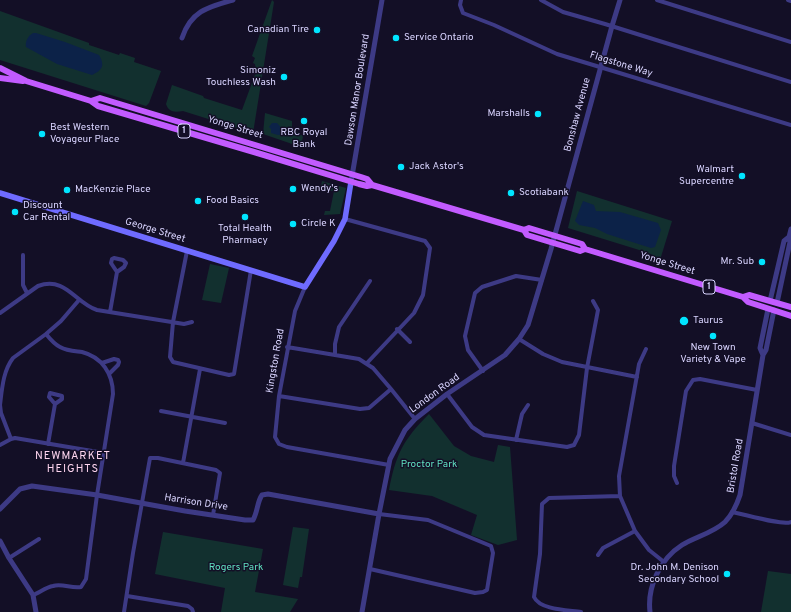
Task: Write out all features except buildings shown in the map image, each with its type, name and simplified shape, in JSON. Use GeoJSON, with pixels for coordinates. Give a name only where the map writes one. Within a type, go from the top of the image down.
{"type":"FeatureCollection","features":[{"type":"Feature","properties":{"kind":"main road","name":"Yonge Street"},"geometry":{"type":"LineString","coordinates":[[0,68],[26,81],[91,101],[98,106],[366,186],[372,185],[524,230],[529,228],[554,235],[582,244],[585,249]]}},
{"type":"Feature","properties":{"kind":"main road","name":"Yonge Street"},"geometry":{"type":"LineString","coordinates":[[0,78],[26,81]]}},
{"type":"Feature","properties":{"kind":"main road","name":"Yonge Street"},"geometry":{"type":"LineString","coordinates":[[91,101],[100,98],[367,179],[372,185]]}},
{"type":"Feature","properties":{"kind":"main road","name":"Kingston Road"},"geometry":{"type":"LineString","coordinates":[[305,287],[334,242],[345,219],[352,182]]}},
{"type":"Feature","properties":{"kind":"main road","name":"George Street"},"geometry":{"type":"LineString","coordinates":[[0,192],[305,287]]}},
{"type":"Feature","properties":{"kind":"main road","name":"Yonge Street"},"geometry":{"type":"LineString","coordinates":[[524,230],[528,235],[552,243],[580,251],[585,249],[743,297],[748,302],[791,316]]}},
{"type":"Feature","properties":{"kind":"main road","name":"Yonge Street"},"geometry":{"type":"LineString","coordinates":[[743,297],[749,294],[791,307]]}},
{"type":"Feature","properties":{"kind":"street"},"geometry":{"type":"LineString","coordinates":[[182,38],[184,31],[194,16],[209,7],[233,0]]}},
{"type":"Feature","properties":{"kind":"street","name":"Dawson Manor Boulevard"},"geometry":{"type":"LineString","coordinates":[[352,182],[382,0]]}},
{"type":"Feature","properties":{"kind":"street","name":"Flagstone Way"},"geometry":{"type":"LineString","coordinates":[[461,0],[460,5],[463,13],[494,25],[557,54],[791,126]]}},
{"type":"Feature","properties":{"kind":"street"},"geometry":{"type":"LineString","coordinates":[[540,0],[563,12],[791,82]]}},
{"type":"Feature","properties":{"kind":"street","name":"Bonshaw Avenue"},"geometry":{"type":"LineString","coordinates":[[554,235],[620,0]]}},
{"type":"Feature","properties":{"kind":"street"},"geometry":{"type":"LineString","coordinates":[[657,0],[791,42]]}},
{"type":"Feature","properties":{"kind":"street"},"geometry":{"type":"LineString","coordinates":[[345,219],[424,241],[430,248],[423,295],[414,313],[366,363]]}},
{"type":"Feature","properties":{"kind":"street"},"geometry":{"type":"LineString","coordinates":[[774,302],[790,242],[789,237],[791,229]]}},
{"type":"Feature","properties":{"kind":"street","name":"London Road"},"geometry":{"type":"LineString","coordinates":[[362,612],[390,459],[405,430],[415,419],[447,394],[505,355],[519,339],[528,325],[554,235]]}},
{"type":"Feature","properties":{"kind":"street"},"geometry":{"type":"LineString","coordinates":[[187,251],[173,322],[170,356],[173,362],[229,375],[234,374],[251,270]]}},
{"type":"Feature","properties":{"kind":"street"},"geometry":{"type":"LineString","coordinates":[[23,255],[23,285],[27,293]]}},
{"type":"Feature","properties":{"kind":"street"},"geometry":{"type":"LineString","coordinates":[[110,312],[117,272],[111,263],[113,258],[123,260],[126,264],[131,266]]}},
{"type":"Feature","properties":{"kind":"street"},"geometry":{"type":"LineString","coordinates":[[117,272],[126,264]]}},
{"type":"Feature","properties":{"kind":"street"},"geometry":{"type":"LineString","coordinates":[[482,371],[468,350],[465,336],[475,293],[482,287],[516,276],[542,280]]}},
{"type":"Feature","properties":{"kind":"street"},"geometry":{"type":"LineString","coordinates":[[335,355],[335,344],[339,328],[370,281]]}},
{"type":"Feature","properties":{"kind":"street"},"geometry":{"type":"LineString","coordinates":[[0,313],[27,293],[43,284],[54,284],[65,288],[91,308],[184,324],[192,322]]}},
{"type":"Feature","properties":{"kind":"street","name":"Kingston Road"},"geometry":{"type":"LineString","coordinates":[[305,287],[295,311],[287,347],[279,396],[275,437],[279,444],[287,447],[389,465]]}},
{"type":"Feature","properties":{"kind":"street"},"geometry":{"type":"LineString","coordinates":[[11,439],[1,413],[0,405],[5,375],[10,362],[13,358],[61,321],[79,300]]}},
{"type":"Feature","properties":{"kind":"street"},"geometry":{"type":"LineString","coordinates":[[447,394],[472,427],[484,435],[567,447],[574,445],[579,435],[587,368],[598,310],[593,301]]}},
{"type":"Feature","properties":{"kind":"street","name":"Bristol Road"},"geometry":{"type":"LineString","coordinates":[[650,612],[649,604],[654,582],[664,562],[680,546],[713,530],[725,521],[736,506],[740,495],[763,355],[766,350],[771,310],[774,302]]}},
{"type":"Feature","properties":{"kind":"street"},"geometry":{"type":"LineString","coordinates":[[397,329],[410,342]]}},
{"type":"Feature","properties":{"kind":"street"},"geometry":{"type":"LineString","coordinates":[[32,595],[52,586],[75,588],[81,587],[86,579],[97,495],[113,399],[113,388],[109,374],[102,364],[94,357],[87,354],[61,348],[46,334]]}},
{"type":"Feature","properties":{"kind":"street"},"geometry":{"type":"LineString","coordinates":[[519,339],[543,354],[562,362],[637,377]]}},
{"type":"Feature","properties":{"kind":"street"},"geometry":{"type":"LineString","coordinates":[[287,347],[359,359],[366,363],[391,389],[415,419]]}},
{"type":"Feature","properties":{"kind":"street"},"geometry":{"type":"LineString","coordinates":[[646,349],[637,377],[619,476],[620,496],[635,531],[649,550],[664,562]]}},
{"type":"Feature","properties":{"kind":"street"},"geometry":{"type":"LineString","coordinates":[[102,364],[114,359],[118,360],[118,365],[109,374]]}},
{"type":"Feature","properties":{"kind":"street"},"geometry":{"type":"LineString","coordinates":[[183,463],[200,369]]}},
{"type":"Feature","properties":{"kind":"street"},"geometry":{"type":"LineString","coordinates":[[677,483],[674,476],[674,466],[686,391],[693,380],[700,379],[757,390]]}},
{"type":"Feature","properties":{"kind":"street"},"geometry":{"type":"LineString","coordinates":[[279,396],[360,409],[369,408],[391,389]]}},
{"type":"Feature","properties":{"kind":"street"},"geometry":{"type":"LineString","coordinates":[[48,444],[55,404],[64,398],[60,394],[51,393],[49,394],[49,398],[55,404]]}},
{"type":"Feature","properties":{"kind":"street"},"geometry":{"type":"LineString","coordinates":[[516,440],[522,414],[528,405]]}},
{"type":"Feature","properties":{"kind":"street"},"geometry":{"type":"LineString","coordinates":[[161,411],[225,423]]}},
{"type":"Feature","properties":{"kind":"street"},"geometry":{"type":"LineString","coordinates":[[752,423],[791,435]]}},
{"type":"Feature","properties":{"kind":"street"},"geometry":{"type":"LineString","coordinates":[[0,445],[11,439],[104,453]]}},
{"type":"Feature","properties":{"kind":"street"},"geometry":{"type":"LineString","coordinates":[[124,612],[150,458],[158,458],[216,470],[220,473],[213,516]]}},
{"type":"Feature","properties":{"kind":"street","name":"Harrison Drive"},"geometry":{"type":"LineString","coordinates":[[0,509],[20,489],[32,486],[97,495],[213,516],[245,520],[253,520],[257,513],[259,499],[262,495],[268,494],[379,514]]}},
{"type":"Feature","properties":{"kind":"street"},"geometry":{"type":"LineString","coordinates":[[581,612],[544,606],[536,602],[534,597],[540,554],[542,504],[549,498],[620,496]]}},
{"type":"Feature","properties":{"kind":"street"},"geometry":{"type":"LineString","coordinates":[[732,512],[778,522],[791,522]]}},
{"type":"Feature","properties":{"kind":"street"},"geometry":{"type":"LineString","coordinates":[[370,569],[474,593],[483,592],[487,590],[494,553],[491,546],[428,520],[379,514]]}},
{"type":"Feature","properties":{"kind":"street"},"geometry":{"type":"LineString","coordinates":[[598,555],[603,548],[635,531]]}},
{"type":"Feature","properties":{"kind":"street"},"geometry":{"type":"LineString","coordinates":[[8,558],[39,539]]}},
{"type":"Feature","properties":{"kind":"street"},"geometry":{"type":"LineString","coordinates":[[0,541],[8,558],[32,595],[36,612]]}},
{"type":"Feature","properties":{"kind":"street"},"geometry":{"type":"LineString","coordinates":[[127,596],[188,606],[193,612]]}},
{"type":"Feature","properties":{"kind":"green space"},"geometry":{"type":"Polygon","coordinates":[[[272,0],[274,2],[253,133],[183,111],[175,112],[169,109],[166,104],[172,85],[203,96],[204,98],[242,110],[256,72],[255,64],[253,63],[255,58],[252,56],[272,0]]]}},
{"type":"Feature","properties":{"kind":"green space"},"geometry":{"type":"Polygon","coordinates":[[[0,11],[89,43],[89,45],[119,55],[120,53],[135,58],[134,62],[161,71],[149,103],[146,106],[0,60],[0,11]]]}},
{"type":"Feature","properties":{"kind":"green space"},"geometry":{"type":"Polygon","coordinates":[[[265,113],[292,121],[292,129],[303,136],[301,147],[263,134],[265,113]]]}},
{"type":"Feature","properties":{"kind":"green space"},"geometry":{"type":"Polygon","coordinates":[[[322,181],[346,188],[340,214],[324,215],[325,211],[330,211],[334,191],[328,191],[328,188],[321,186],[322,181]]]}},
{"type":"Feature","properties":{"kind":"green space"},"geometry":{"type":"Polygon","coordinates":[[[577,191],[672,221],[660,260],[649,253],[568,228],[577,191]]]}},
{"type":"Feature","properties":{"kind":"green space"},"geometry":{"type":"Polygon","coordinates":[[[210,264],[229,268],[221,303],[202,300],[210,264]]]}},
{"type":"Feature","properties":{"kind":"green space","name":"Proctor Park"},"geometry":{"type":"Polygon","coordinates":[[[429,414],[454,446],[471,456],[494,462],[498,445],[510,447],[517,540],[498,545],[471,535],[477,515],[432,496],[389,490],[402,448],[420,423],[429,414]]]}},
{"type":"Feature","properties":{"kind":"green space"},"geometry":{"type":"Polygon","coordinates":[[[293,527],[309,529],[302,577],[300,577],[298,588],[283,585],[293,527]]]}},
{"type":"Feature","properties":{"kind":"green space","name":"Rogers Park"},"geometry":{"type":"Polygon","coordinates":[[[163,532],[263,549],[255,592],[298,599],[290,612],[221,612],[225,588],[155,574],[163,532]]]}},
{"type":"Feature","properties":{"kind":"green space"},"geometry":{"type":"Polygon","coordinates":[[[768,571],[791,574],[791,612],[761,612],[768,571]]]}},
{"type":"Feature","properties":{"kind":"water"},"geometry":{"type":"Polygon","coordinates":[[[33,33],[65,42],[99,55],[102,62],[101,69],[92,75],[57,64],[26,47],[27,39],[33,33]]]}},
{"type":"Feature","properties":{"kind":"water"},"geometry":{"type":"Polygon","coordinates":[[[272,123],[277,123],[287,134],[278,135],[271,133],[271,129],[269,127],[272,123]]]}},
{"type":"Feature","properties":{"kind":"water"},"geometry":{"type":"Polygon","coordinates":[[[583,201],[594,205],[596,211],[620,212],[658,223],[661,230],[655,247],[651,248],[607,234],[595,228],[579,225],[575,221],[583,201]]]}},
{"type":"Feature","properties":{"kind":"place","name":"Canadian Tire"},"geometry":{"type":"Point","coordinates":[317,30]}},
{"type":"Feature","properties":{"kind":"place","name":"Service Ontario"},"geometry":{"type":"Point","coordinates":[396,38]}},
{"type":"Feature","properties":{"kind":"place","name":"Simoniz Touchless Wash"},"geometry":{"type":"Point","coordinates":[284,77]}},
{"type":"Feature","properties":{"kind":"place","name":"Marshalls"},"geometry":{"type":"Point","coordinates":[538,114]}},
{"type":"Feature","properties":{"kind":"place","name":"RBC Royal Bank"},"geometry":{"type":"Point","coordinates":[304,121]}},
{"type":"Feature","properties":{"kind":"place","name":"Best Western Voyageur Place"},"geometry":{"type":"Point","coordinates":[42,134]}},
{"type":"Feature","properties":{"kind":"place","name":"Jack Astor's"},"geometry":{"type":"Point","coordinates":[401,167]}},
{"type":"Feature","properties":{"kind":"place","name":"Walmart Supercentre"},"geometry":{"type":"Point","coordinates":[742,176]}},
{"type":"Feature","properties":{"kind":"place","name":"Wendy's"},"geometry":{"type":"Point","coordinates":[293,189]}},
{"type":"Feature","properties":{"kind":"place","name":"MacKenzie Place"},"geometry":{"type":"Point","coordinates":[67,190]}},
{"type":"Feature","properties":{"kind":"place","name":"Scotiabank"},"geometry":{"type":"Point","coordinates":[511,193]}},
{"type":"Feature","properties":{"kind":"place","name":"Food Basics"},"geometry":{"type":"Point","coordinates":[198,201]}},
{"type":"Feature","properties":{"kind":"place","name":"Discount Car Rental"},"geometry":{"type":"Point","coordinates":[15,212]}},
{"type":"Feature","properties":{"kind":"place","name":"Total Health Pharmacy"},"geometry":{"type":"Point","coordinates":[245,217]}},
{"type":"Feature","properties":{"kind":"place","name":"Circle K"},"geometry":{"type":"Point","coordinates":[293,224]}},
{"type":"Feature","properties":{"kind":"place","name":"Mr. Sub"},"geometry":{"type":"Point","coordinates":[762,262]}},
{"type":"Feature","properties":{"kind":"place","name":"Taurus"},"geometry":{"type":"Point","coordinates":[684,321]}},
{"type":"Feature","properties":{"kind":"place","name":"New Town Variety & Vape"},"geometry":{"type":"Point","coordinates":[713,336]}},
{"type":"Feature","properties":{"kind":"place","name":"Dr. John M. Denison Secondary School"},"geometry":{"type":"Point","coordinates":[727,574]}},
{"type":"Feature","properties":{"kind":"district","name":"NEWMARKET HEIGHTS"},"geometry":{"type":"Point","coordinates":[73,463]}}]}
